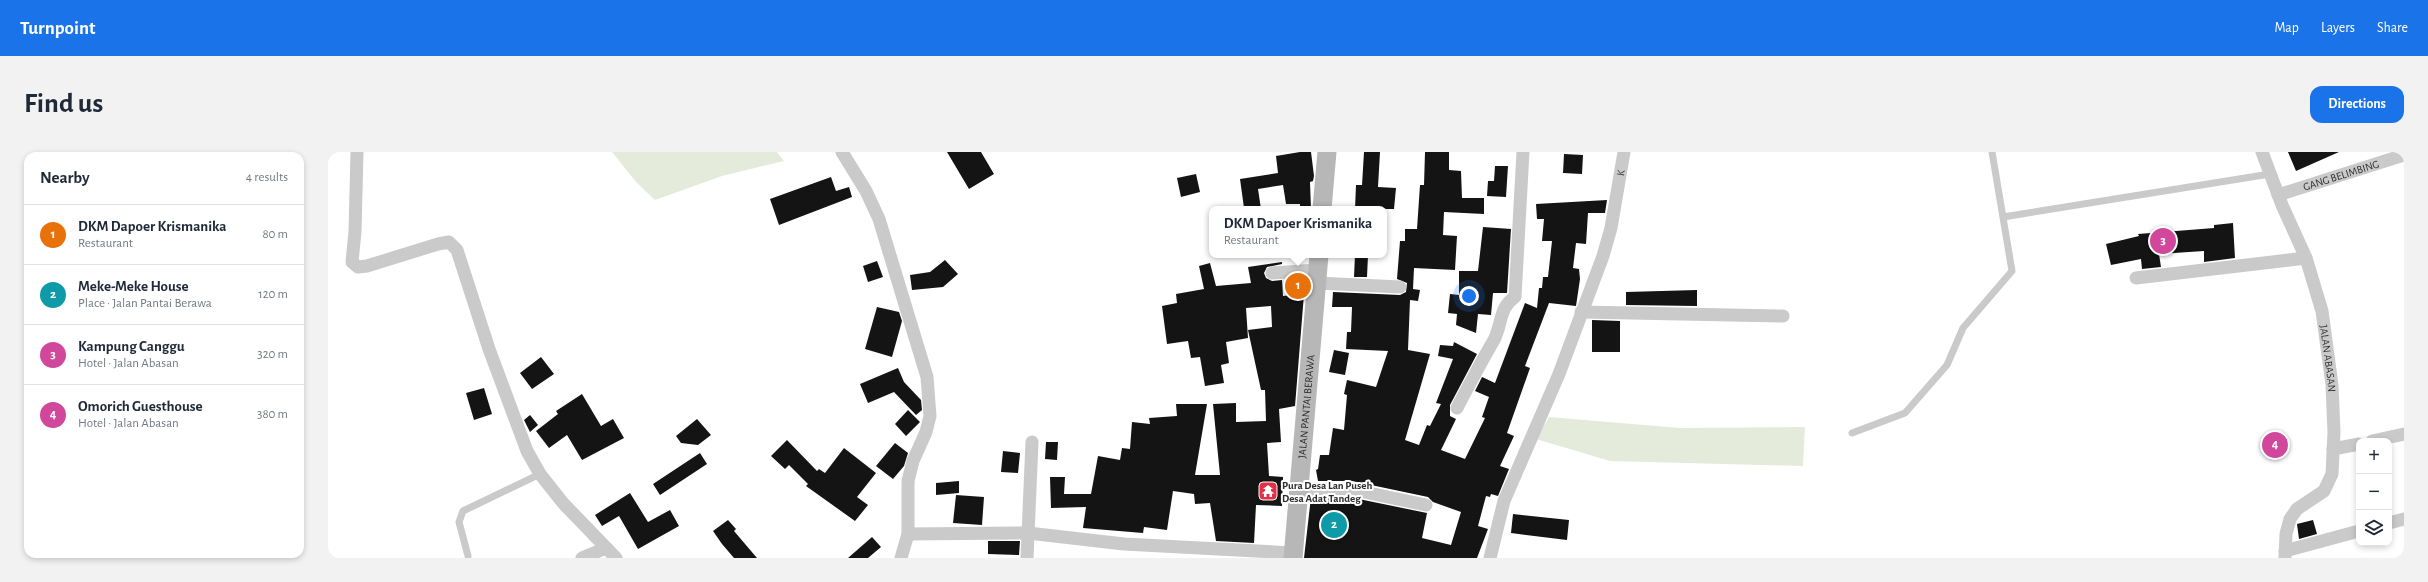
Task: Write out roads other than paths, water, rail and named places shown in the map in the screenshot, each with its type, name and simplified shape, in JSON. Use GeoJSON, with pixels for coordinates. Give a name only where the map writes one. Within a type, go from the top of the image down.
{"type":"FeatureCollection","features":[{"type":"Feature","properties":{"kind":"street"},"geometry":{"type":"LineString","coordinates":[[356,152],[355,232],[352,262],[358,267],[367,266],[438,244],[449,242],[453,244],[457,250],[488,349],[527,451],[540,474],[563,503],[616,558]]}},
{"type":"Feature","properties":{"kind":"street"},"geometry":{"type":"LineString","coordinates":[[842,152],[866,191],[879,219],[927,377],[930,416],[926,432],[913,461],[908,480],[908,534],[901,558]]}},
{"type":"Feature","properties":{"kind":"street"},"geometry":{"type":"LineString","coordinates":[[1322,206],[1327,152]]}},
{"type":"Feature","properties":{"kind":"street"},"geometry":{"type":"LineString","coordinates":[[1457,408],[1486,351],[1495,338],[1506,305],[1515,297],[1523,152]]}},
{"type":"Feature","properties":{"kind":"street","name":"K"},"geometry":{"type":"LineString","coordinates":[[1490,558],[1504,501],[1559,374],[1603,256],[1612,228],[1616,194],[1624,152]]}},
{"type":"Feature","properties":{"kind":"street","name":"JALAN ABASAN"},"geometry":{"type":"LineString","coordinates":[[2262,152],[2278,195],[2306,258],[2322,312],[2332,385],[2332,474],[2324,491],[2297,509],[2290,519],[2286,534],[2285,554]]}},
{"type":"Feature","properties":{"kind":"street","name":"GANG BELIMBING"},"geometry":{"type":"LineString","coordinates":[[2278,195],[2404,155]]}},
{"type":"Feature","properties":{"kind":"street"},"geometry":{"type":"LineString","coordinates":[[2136,278],[2306,258]]}},
{"type":"Feature","properties":{"kind":"street"},"geometry":{"type":"LineString","coordinates":[[1272,273],[1318,269],[1400,287]]}},
{"type":"Feature","properties":{"kind":"street","name":"JALAN PANTAI BERAWA"},"geometry":{"type":"LineString","coordinates":[[1293,556],[1318,269]]}},
{"type":"Feature","properties":{"kind":"street"},"geometry":{"type":"LineString","coordinates":[[1581,312],[1783,316]]}},
{"type":"Feature","properties":{"kind":"street"},"geometry":{"type":"LineString","coordinates":[[2386,438],[2404,434]]}},
{"type":"Feature","properties":{"kind":"street"},"geometry":{"type":"LineString","coordinates":[[1027,558],[1032,442]]}},
{"type":"Feature","properties":{"kind":"street"},"geometry":{"type":"LineString","coordinates":[[2333,449],[2356,445]]}},
{"type":"Feature","properties":{"kind":"street"},"geometry":{"type":"LineString","coordinates":[[1298,489],[1350,489],[1426,505]]}},
{"type":"Feature","properties":{"kind":"street"},"geometry":{"type":"LineString","coordinates":[[2392,522],[2404,519]]}},
{"type":"Feature","properties":{"kind":"street"},"geometry":{"type":"LineString","coordinates":[[2285,554],[2356,532]]}},
{"type":"Feature","properties":{"kind":"street"},"geometry":{"type":"LineString","coordinates":[[908,534],[1028,533],[1124,544],[1293,556]]}},
{"type":"Feature","properties":{"kind":"street"},"geometry":{"type":"LineString","coordinates":[[582,558],[606,548]]}},
{"type":"Feature","properties":{"kind":"lane"},"geometry":{"type":"LineString","coordinates":[[1852,433],[1905,413],[1947,365],[1963,328],[2012,271],[1992,152]]}},
{"type":"Feature","properties":{"kind":"lane"},"geometry":{"type":"LineString","coordinates":[[2003,217],[2270,174]]}},
{"type":"Feature","properties":{"kind":"lane"},"geometry":{"type":"LineString","coordinates":[[468,556],[459,522],[463,511],[540,474]]}},
{"type":"Feature","properties":{"kind":"place","name":"Kampung Canggu"},"geometry":{"type":"Point","coordinates":[2163,241]}},
{"type":"Feature","properties":{"kind":"place","name":"DKM Dapoer Krismanika"},"geometry":{"type":"Point","coordinates":[1298,286]}},
{"type":"Feature","properties":{"kind":"place","name":"Omorich Guesthouse"},"geometry":{"type":"Point","coordinates":[2275,445]}},
{"type":"Feature","properties":{"kind":"place","name":"Pura Desa Lan Puseh Desa Adat Tandeg"},"geometry":{"type":"Point","coordinates":[1268,491]}},
{"type":"Feature","properties":{"kind":"place","name":"Meke-Meke House"},"geometry":{"type":"Point","coordinates":[1334,525]}}]}
